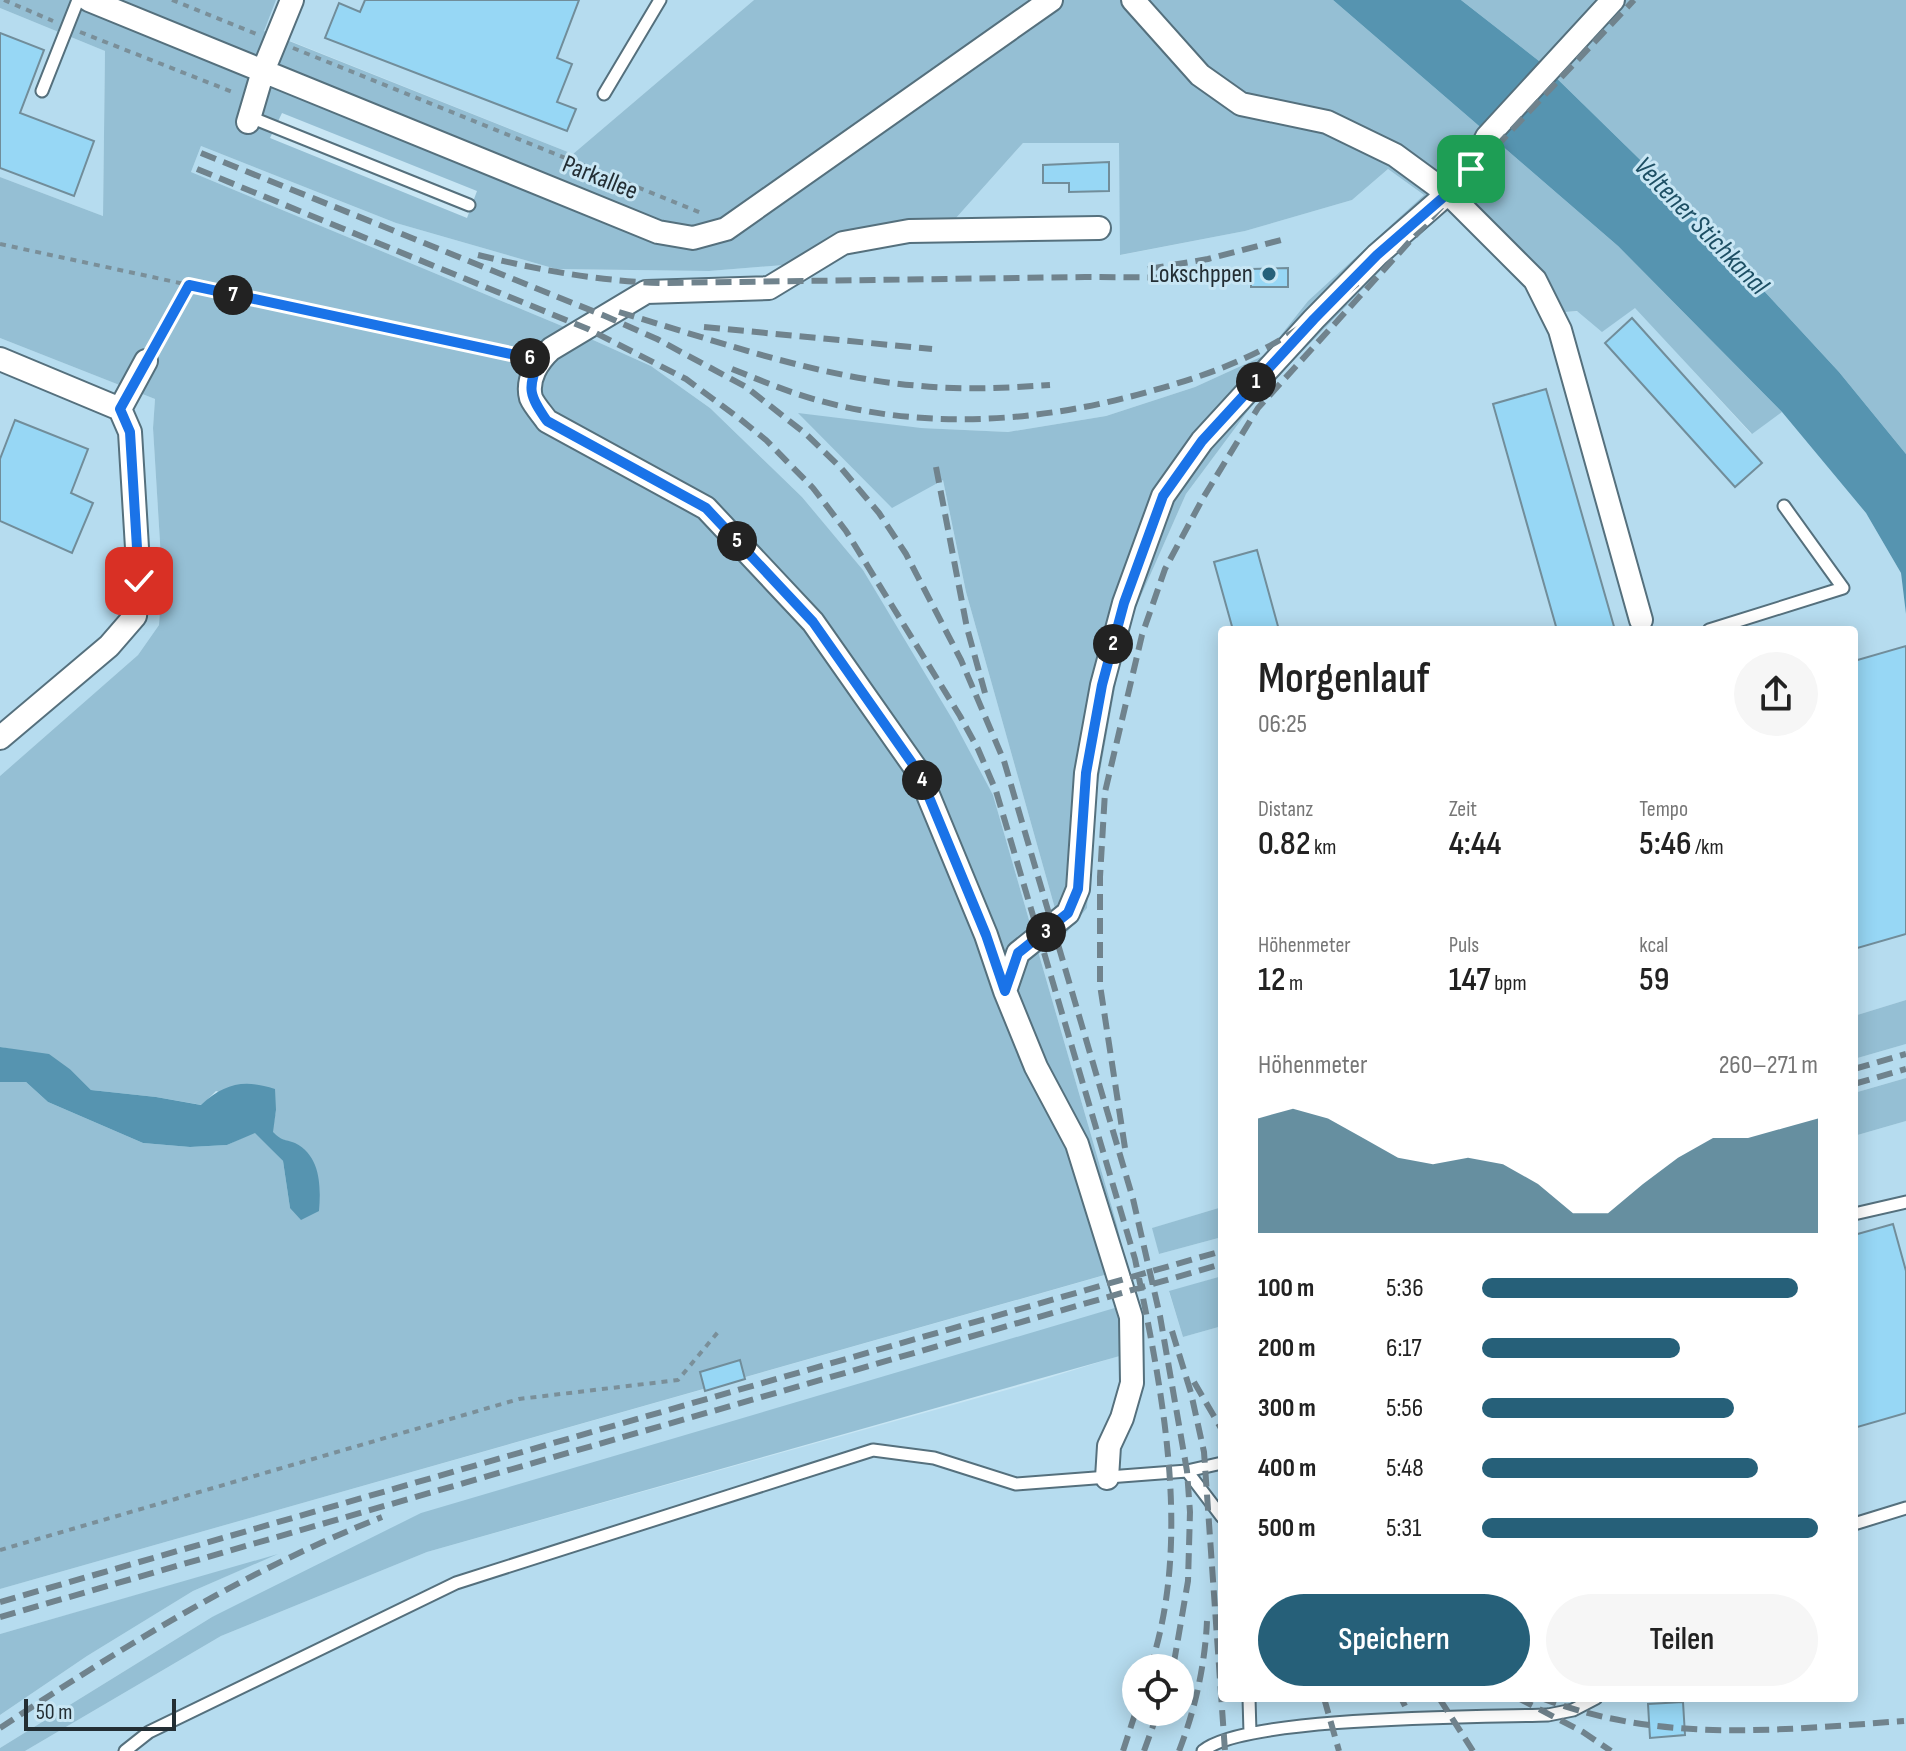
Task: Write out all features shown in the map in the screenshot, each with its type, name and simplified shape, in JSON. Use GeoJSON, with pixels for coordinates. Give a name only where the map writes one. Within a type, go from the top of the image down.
{"type":"FeatureCollection","features":[{"type":"Feature","properties":{"kind":"street","name":"Parkallee"},"geometry":{"type":"LineString","coordinates":[[89,0],[658,232],[693,238],[726,229],[1051,0]]}},
{"type":"Feature","properties":{"kind":"street"},"geometry":{"type":"LineString","coordinates":[[251,113],[263,71],[292,0]]}},
{"type":"Feature","properties":{"kind":"street"},"geometry":{"type":"LineString","coordinates":[[1133,0],[1200,75],[1241,104],[1327,122],[1395,155],[1447,194],[1535,280],[1560,330],[1642,625]]}},
{"type":"Feature","properties":{"kind":"street"},"geometry":{"type":"LineString","coordinates":[[1005,991],[1018,953],[1068,913],[1078,889],[1086,773],[1102,685],[1124,603],[1163,496],[1202,441],[1314,319],[1377,255],[1471,169],[1487,137],[1613,0]]}},
{"type":"Feature","properties":{"kind":"street"},"geometry":{"type":"LineString","coordinates":[[1099,228],[909,231],[843,243],[769,288],[646,292],[551,349],[539,360],[531,381],[531,398],[547,421],[706,508],[813,622],[919,773],[1036,1067],[1077,1144],[1131,1317],[1132,1383],[1122,1418],[1109,1446],[1107,1478]]}},
{"type":"Feature","properties":{"kind":"street"},"geometry":{"type":"LineString","coordinates":[[0,359],[120,409],[130,432],[139,581],[135,616],[109,646],[0,738]]}},
{"type":"Feature","properties":{"kind":"street"},"geometry":{"type":"LineString","coordinates":[[120,409],[146,361]]}},
{"type":"Feature","properties":{"kind":"lane"},"geometry":{"type":"LineString","coordinates":[[42,91],[78,0]]}},
{"type":"Feature","properties":{"kind":"lane"},"geometry":{"type":"LineString","coordinates":[[604,94],[660,0]]}},
{"type":"Feature","properties":{"kind":"lane"},"geometry":{"type":"LineString","coordinates":[[251,113],[469,205]]}},
{"type":"Feature","properties":{"kind":"lane"},"geometry":{"type":"LineString","coordinates":[[1722,626],[1843,588],[1784,506]]}},
{"type":"Feature","properties":{"kind":"lane"},"geometry":{"type":"LineString","coordinates":[[1858,1213],[1906,1202]]}},
{"type":"Feature","properties":{"kind":"lane"},"geometry":{"type":"LineString","coordinates":[[125,1751],[149,1732],[456,1583],[873,1450],[934,1458],[1016,1484],[1187,1471],[1218,1464]]}},
{"type":"Feature","properties":{"kind":"lane"},"geometry":{"type":"LineString","coordinates":[[1187,1471],[1218,1512]]}},
{"type":"Feature","properties":{"kind":"lane"},"geometry":{"type":"LineString","coordinates":[[1858,1523],[1906,1508]]}},
{"type":"Feature","properties":{"kind":"lane"},"geometry":{"type":"LineString","coordinates":[[1249,1702],[1250,1733]]}},
{"type":"Feature","properties":{"kind":"lane"},"geometry":{"type":"LineString","coordinates":[[1203,1751],[1225,1739],[1250,1733],[1333,1724],[1548,1715],[1573,1710],[1588,1702]]}},
{"type":"Feature","properties":{"kind":"path"},"geometry":{"type":"LineString","coordinates":[[4,0],[67,26],[251,113]]}},
{"type":"Feature","properties":{"kind":"path"},"geometry":{"type":"LineString","coordinates":[[172,0],[713,218]]}},
{"type":"Feature","properties":{"kind":"path"},"geometry":{"type":"LineString","coordinates":[[0,244],[539,360]]}},
{"type":"Feature","properties":{"kind":"path"},"geometry":{"type":"LineString","coordinates":[[146,361],[189,285]]}},
{"type":"Feature","properties":{"kind":"path"},"geometry":{"type":"LineString","coordinates":[[0,1550],[519,1399],[678,1380],[718,1332]]}},
{"type":"Feature","properties":{"kind":"shaded area"},"geometry":{"type":"Polygon","coordinates":[[[0,0],[276,0],[264,31],[573,154],[754,0],[1333,0],[1618,246],[1782,412],[1752,434],[1635,308],[1602,332],[1577,311],[1541,314],[1522,282],[1452,213],[1441,208],[1259,396],[1186,494],[1125,632],[1097,789],[1087,908],[1063,937],[966,592],[943,480],[892,508],[798,413],[921,428],[1008,432],[1106,416],[1195,387],[1265,355],[1308,301],[1424,195],[1388,169],[1352,200],[1245,231],[1120,255],[1119,143],[1023,143],[956,218],[854,232],[784,265],[709,271],[556,269],[396,223],[201,146],[191,172],[651,366],[710,408],[802,497],[863,570],[954,722],[993,795],[1117,1225],[1138,1317],[1141,1350],[427,1552],[221,1636],[25,1751],[0,1751],[0,1748],[212,1617],[421,1513],[1118,1307],[1108,1274],[0,1589],[0,1082],[26,1082],[48,1102],[143,1143],[190,1147],[227,1145],[255,1132],[283,1161],[290,1208],[294,1143],[282,1141],[272,1132],[276,1110],[216,1091],[202,1105],[91,1090],[71,1070],[26,1052],[0,1047],[0,776],[138,655],[159,625],[162,575],[153,428],[155,399],[0,338],[0,177],[103,216],[105,51],[0,8],[0,0]],[[282,113],[270,138],[467,218],[477,191],[282,113]]]}},
{"type":"Feature","properties":{"kind":"shaded area"},"geometry":{"type":"Polygon","coordinates":[[[276,0],[754,0],[573,154],[263,30],[276,0]]]}},
{"type":"Feature","properties":{"kind":"shaded area"},"geometry":{"type":"Polygon","coordinates":[[[1461,0],[1906,0],[1906,454],[1839,372],[1669,188],[1539,61],[1461,0]]]}},
{"type":"Feature","properties":{"kind":"shaded area"},"geometry":{"type":"Polygon","coordinates":[[[0,8],[105,51],[103,216],[0,177],[0,8]]]}},
{"type":"Feature","properties":{"kind":"shaded area"},"geometry":{"type":"Polygon","coordinates":[[[1023,143],[1119,143],[1121,255],[1245,231],[1352,200],[1388,169],[1425,196],[1308,301],[1265,355],[1195,387],[1106,416],[1008,432],[921,428],[943,480],[966,592],[1063,937],[1087,908],[1097,789],[1125,632],[1186,494],[1296,351],[1441,208],[1452,213],[1522,282],[1541,314],[1635,307],[1751,434],[1782,412],[1866,513],[1901,573],[1906,614],[1906,1000],[1858,1015],[1858,626],[1218,626],[1218,1208],[1153,1228],[1159,1254],[1218,1238],[1218,1277],[1169,1292],[1183,1337],[1218,1327],[1218,1702],[1858,1702],[1858,1135],[1906,1121],[1906,1751],[25,1751],[221,1636],[427,1552],[1042,1380],[1141,1349],[1117,1225],[993,795],[863,570],[802,497],[710,408],[651,366],[191,172],[201,146],[396,223],[556,269],[709,271],[784,265],[854,232],[956,218],[1023,143]]]}},
{"type":"Feature","properties":{"kind":"shaded area"},"geometry":{"type":"Polygon","coordinates":[[[0,338],[155,399],[153,428],[162,575],[159,625],[138,655],[0,776],[0,338]]]}},
{"type":"Feature","properties":{"kind":"shaded area"},"geometry":{"type":"Polygon","coordinates":[[[1906,1000],[1906,1044],[1858,1058],[1858,1015],[1906,1000]]]}},
{"type":"Feature","properties":{"kind":"shaded area"},"geometry":{"type":"Polygon","coordinates":[[[1906,1044],[1906,1078],[1858,1092],[1858,1058],[1906,1044]]]}},
{"type":"Feature","properties":{"kind":"shaded area"},"geometry":{"type":"Polygon","coordinates":[[[1906,1078],[1906,1121],[1858,1135],[1858,1092],[1906,1078]]]}},
{"type":"Feature","properties":{"kind":"shaded area"},"geometry":{"type":"Polygon","coordinates":[[[1218,1208],[1218,1238],[1159,1254],[1152,1228],[1218,1208]]]}},
{"type":"Feature","properties":{"kind":"shaded area"},"geometry":{"type":"Polygon","coordinates":[[[1109,1274],[1119,1307],[212,1617],[0,1748],[0,1715],[87,1656],[193,1591],[270,1557],[0,1634],[0,1589],[1109,1274]]]}},
{"type":"Feature","properties":{"kind":"shaded area"},"geometry":{"type":"Polygon","coordinates":[[[1218,1277],[1218,1327],[1183,1337],[1169,1291],[1218,1277]]]}},
{"type":"Feature","properties":{"kind":"shaded area"},"geometry":{"type":"Polygon","coordinates":[[[278,1554],[193,1591],[87,1656],[0,1715],[0,1634],[278,1554]]]}},
{"type":"Feature","properties":{"kind":"water","name":"Veltener Stichkanal"},"geometry":{"type":"Polygon","coordinates":[[[1333,0],[1461,0],[1539,61],[1669,188],[1839,372],[1906,454],[1906,614],[1901,573],[1866,513],[1782,412],[1618,246],[1333,0]]]}},
{"type":"Feature","properties":{"kind":"water"},"geometry":{"type":"Polygon","coordinates":[[[0,1047],[49,1054],[91,1090],[201,1105],[218,1092],[235,1085],[254,1084],[275,1089],[273,1132],[304,1149],[315,1164],[320,1192],[319,1211],[301,1220],[290,1208],[283,1161],[255,1133],[227,1145],[190,1147],[143,1143],[48,1102],[26,1082],[0,1082],[0,1047]]]}},
{"type":"Feature","properties":{"kind":"building"},"geometry":{"type":"Polygon","coordinates":[[[365,0],[579,0],[557,58],[572,64],[557,102],[576,109],[567,131],[325,38],[339,3],[360,12],[365,0]]]}},
{"type":"Feature","properties":{"kind":"building"},"geometry":{"type":"Polygon","coordinates":[[[0,33],[44,50],[20,113],[94,141],[74,196],[0,168],[0,33]]]}},
{"type":"Feature","properties":{"kind":"building"},"geometry":{"type":"Polygon","coordinates":[[[1109,162],[1109,191],[1069,192],[1069,183],[1043,183],[1043,165],[1109,162]]]}},
{"type":"Feature","properties":{"kind":"building","name":"Lokschppen"},"geometry":{"type":"Polygon","coordinates":[[[1288,268],[1288,287],[1251,287],[1251,269],[1288,268]]]}},
{"type":"Feature","properties":{"kind":"building"},"geometry":{"type":"Polygon","coordinates":[[[1632,318],[1762,463],[1735,487],[1605,343],[1632,318]]]}},
{"type":"Feature","properties":{"kind":"building"},"geometry":{"type":"Polygon","coordinates":[[[1546,389],[1614,626],[1556,626],[1493,404],[1546,389]]]}},
{"type":"Feature","properties":{"kind":"building"},"geometry":{"type":"Polygon","coordinates":[[[15,420],[88,449],[71,493],[93,503],[72,553],[0,521],[0,459],[15,420]]]}},
{"type":"Feature","properties":{"kind":"building"},"geometry":{"type":"Polygon","coordinates":[[[1257,550],[1278,626],[1232,626],[1214,562],[1257,550]]]}},
{"type":"Feature","properties":{"kind":"building"},"geometry":{"type":"Polygon","coordinates":[[[1906,646],[1906,934],[1858,948],[1858,660],[1906,646]]]}},
{"type":"Feature","properties":{"kind":"building"},"geometry":{"type":"Polygon","coordinates":[[[1893,1224],[1906,1271],[1906,1413],[1858,1427],[1858,1234],[1893,1224]]]}},
{"type":"Feature","properties":{"kind":"building"},"geometry":{"type":"Polygon","coordinates":[[[740,1360],[745,1379],[705,1391],[700,1372],[740,1360]]]}},
{"type":"Feature","properties":{"kind":"building"},"geometry":{"type":"Polygon","coordinates":[[[1683,1702],[1685,1735],[1650,1738],[1648,1704],[1683,1702]]]}},
{"type":"Feature","properties":{"kind":"railway"},"geometry":{"type":"LineString","coordinates":[[1125,1148],[1100,985],[1100,877],[1105,792],[1142,635],[1165,569],[1203,498],[1258,408],[1634,0]]}},
{"type":"Feature","properties":{"kind":"railway"},"geometry":{"type":"LineString","coordinates":[[201,153],[605,316],[657,339],[746,387],[806,434],[841,468],[879,513],[906,554],[961,660],[1004,761],[1133,1199],[1160,1316],[1187,1471],[1190,1512],[1188,1581],[1175,1654]]}},
{"type":"Feature","properties":{"kind":"railway"},"geometry":{"type":"LineString","coordinates":[[197,169],[588,329],[686,379],[766,440],[813,488],[846,531],[960,716],[996,791],[1135,1259],[1155,1360],[1169,1464],[1170,1568],[1163,1619],[1154,1654]]}},
{"type":"Feature","properties":{"kind":"railway"},"geometry":{"type":"LineString","coordinates":[[1148,269],[1208,259],[1281,240]]}},
{"type":"Feature","properties":{"kind":"railway"},"geometry":{"type":"LineString","coordinates":[[478,255],[569,274],[661,283],[1085,277],[1251,278]]}},
{"type":"Feature","properties":{"kind":"railway"},"geometry":{"type":"LineString","coordinates":[[732,369],[785,390],[859,410],[943,419],[1027,416],[1110,402],[1201,376],[1234,363],[1291,333],[1363,279]]}},
{"type":"Feature","properties":{"kind":"railway"},"geometry":{"type":"LineString","coordinates":[[619,312],[768,357],[883,382],[953,388],[1050,385]]}},
{"type":"Feature","properties":{"kind":"railway"},"geometry":{"type":"LineString","coordinates":[[704,327],[932,349]]}},
{"type":"Feature","properties":{"kind":"railway"},"geometry":{"type":"LineString","coordinates":[[936,467],[967,628],[985,693]]}},
{"type":"Feature","properties":{"kind":"railway"},"geometry":{"type":"LineString","coordinates":[[1858,1068],[1906,1054]]}},
{"type":"Feature","properties":{"kind":"railway"},"geometry":{"type":"LineString","coordinates":[[1858,1083],[1906,1069]]}},
{"type":"Feature","properties":{"kind":"railway"},"geometry":{"type":"LineString","coordinates":[[0,1602],[1218,1252]]}},
{"type":"Feature","properties":{"kind":"railway"},"geometry":{"type":"LineString","coordinates":[[0,1617],[1218,1265]]}},
{"type":"Feature","properties":{"kind":"railway"},"geometry":{"type":"LineString","coordinates":[[1172,1331],[1191,1393],[1204,1452],[1218,1651]]}},
{"type":"Feature","properties":{"kind":"railway"},"geometry":{"type":"LineString","coordinates":[[1194,1382],[1218,1423]]}},
{"type":"Feature","properties":{"kind":"railway"},"geometry":{"type":"LineString","coordinates":[[0,1728],[185,1612],[281,1562],[382,1517]]}},
{"type":"Feature","properties":{"kind":"railway"},"geometry":{"type":"LineString","coordinates":[[1179,1751],[1198,1687],[1207,1621]]}},
{"type":"Feature","properties":{"kind":"railway"},"geometry":{"type":"LineString","coordinates":[[1222,1702],[1225,1751]]}},
{"type":"Feature","properties":{"kind":"railway"},"geometry":{"type":"LineString","coordinates":[[1325,1702],[1339,1751]]}},
{"type":"Feature","properties":{"kind":"railway"},"geometry":{"type":"LineString","coordinates":[[1403,1702],[1405,1706]]}},
{"type":"Feature","properties":{"kind":"railway"},"geometry":{"type":"LineString","coordinates":[[1442,1702],[1473,1751]]}},
{"type":"Feature","properties":{"kind":"railway"},"geometry":{"type":"LineString","coordinates":[[1526,1702],[1583,1732],[1611,1751]]}},
{"type":"Feature","properties":{"kind":"railway"},"geometry":{"type":"LineString","coordinates":[[1553,1702],[1586,1713],[1676,1728],[1766,1730],[1904,1721]]}},
{"type":"Feature","properties":{"kind":"railway"},"geometry":{"type":"LineString","coordinates":[[1123,1751],[1131,1726]]}},
{"type":"Feature","properties":{"kind":"railway"},"geometry":{"type":"LineString","coordinates":[[1144,1751],[1153,1726]]}},
{"type":"Feature","properties":{"kind":"place","name":"Lokschppen"},"geometry":{"type":"Point","coordinates":[1269,274]}},
{"type":"Feature","properties":{"kind":"route"},"geometry":{"type":"LineString","coordinates":[[139,581],[130,432],[120,409],[189,285],[539,360],[531,381],[531,398],[547,421],[706,508],[813,622],[919,773],[986,935],[1005,991],[1018,953],[1068,913],[1078,889],[1086,773],[1102,685],[1124,603],[1163,496],[1202,441],[1314,319],[1377,255],[1471,169]]}}]}
